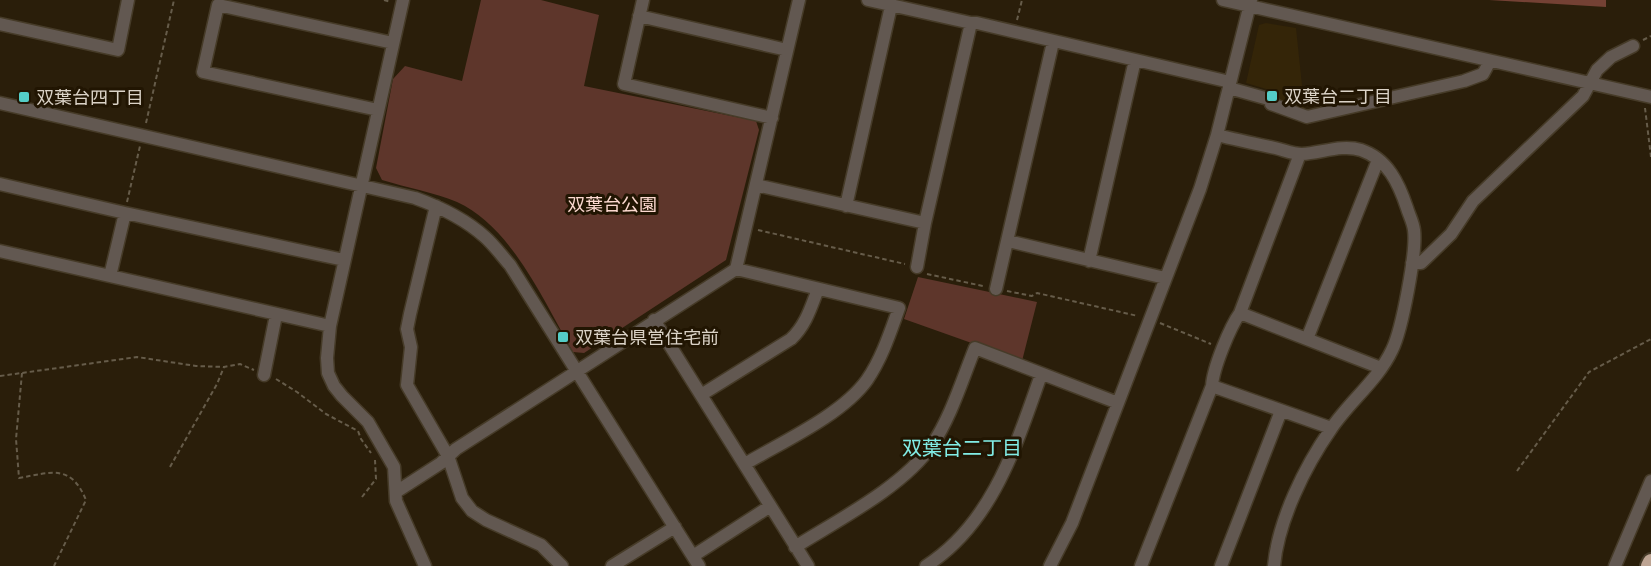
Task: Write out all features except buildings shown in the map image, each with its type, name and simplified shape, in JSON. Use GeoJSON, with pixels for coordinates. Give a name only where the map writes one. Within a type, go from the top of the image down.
{"type":"FeatureCollection","features":[{"type":"Feature","properties":{"kind":"street"},"geometry":{"type":"LineString","coordinates":[[0,24],[118,50],[128,0]]}},
{"type":"Feature","properties":{"kind":"street"},"geometry":{"type":"LineString","coordinates":[[403,0],[344,260],[330,326],[327,358],[328,373],[334,386],[368,422],[394,467],[399,512],[425,566]]}},
{"type":"Feature","properties":{"kind":"street"},"geometry":{"type":"LineString","coordinates":[[643,0],[624,84],[772,118]]}},
{"type":"Feature","properties":{"kind":"street"},"geometry":{"type":"LineString","coordinates":[[396,492],[441,463],[456,449],[736,268],[799,0]]}},
{"type":"Feature","properties":{"kind":"street"},"geometry":{"type":"LineString","coordinates":[[868,0],[1135,60],[1230,85],[1272,100],[1271,104],[1307,117],[1464,81],[1484,74],[1490,61]]}},
{"type":"Feature","properties":{"kind":"street"},"geometry":{"type":"LineString","coordinates":[[1223,0],[1250,3],[1648,97]]}},
{"type":"Feature","properties":{"kind":"street"},"geometry":{"type":"LineString","coordinates":[[378,110],[203,72],[218,2],[393,43]]}},
{"type":"Feature","properties":{"kind":"street"},"geometry":{"type":"LineString","coordinates":[[1050,566],[1072,524],[1200,189],[1217,135],[1250,3]]}},
{"type":"Feature","properties":{"kind":"street"},"geometry":{"type":"LineString","coordinates":[[846,206],[891,6]]}},
{"type":"Feature","properties":{"kind":"street"},"geometry":{"type":"LineString","coordinates":[[639,16],[787,50]]}},
{"type":"Feature","properties":{"kind":"street"},"geometry":{"type":"LineString","coordinates":[[917,267],[971,23]]}},
{"type":"Feature","properties":{"kind":"street"},"geometry":{"type":"LineString","coordinates":[[996,289],[1053,42]]}},
{"type":"Feature","properties":{"kind":"street"},"geometry":{"type":"LineString","coordinates":[[1412,263],[1421,263],[1451,234],[1473,201],[1583,96],[1597,70],[1611,57],[1633,46]]}},
{"type":"Feature","properties":{"kind":"street"},"geometry":{"type":"LineString","coordinates":[[1089,261],[1135,60]]}},
{"type":"Feature","properties":{"kind":"street"},"geometry":{"type":"LineString","coordinates":[[0,103],[416,198],[459,218],[485,237],[510,265],[696,561],[770,507]]}},
{"type":"Feature","properties":{"kind":"street"},"geometry":{"type":"LineString","coordinates":[[1217,135],[1300,154],[1342,148],[1360,150],[1378,160],[1398,183],[1414,228],[1412,263],[1400,328],[1393,348],[1381,368],[1331,428],[1306,471],[1282,526],[1275,549],[1274,566]]}},
{"type":"Feature","properties":{"kind":"street"},"geometry":{"type":"LineString","coordinates":[[1141,566],[1300,154]]}},
{"type":"Feature","properties":{"kind":"street"},"geometry":{"type":"LineString","coordinates":[[1307,339],[1378,160]]}},
{"type":"Feature","properties":{"kind":"street"},"geometry":{"type":"LineString","coordinates":[[0,184],[126,208],[344,260]]}},
{"type":"Feature","properties":{"kind":"street"},"geometry":{"type":"LineString","coordinates":[[756,184],[925,223]]}},
{"type":"Feature","properties":{"kind":"street"},"geometry":{"type":"LineString","coordinates":[[436,206],[410,315],[408,329],[411,347],[407,385],[448,456],[462,498],[472,511],[486,520],[541,545],[562,566]]}},
{"type":"Feature","properties":{"kind":"street"},"geometry":{"type":"LineString","coordinates":[[110,276],[126,208]]}},
{"type":"Feature","properties":{"kind":"street"},"geometry":{"type":"LineString","coordinates":[[1008,241],[1165,278]]}},
{"type":"Feature","properties":{"kind":"street"},"geometry":{"type":"LineString","coordinates":[[0,251],[330,326]]}},
{"type":"Feature","properties":{"kind":"street"},"geometry":{"type":"LineString","coordinates":[[736,268],[899,308],[887,342],[866,382],[838,409],[745,464]]}},
{"type":"Feature","properties":{"kind":"street"},"geometry":{"type":"LineString","coordinates":[[701,395],[799,332],[806,321],[818,289]]}},
{"type":"Feature","properties":{"kind":"street"},"geometry":{"type":"LineString","coordinates":[[1240,313],[1381,368]]}},
{"type":"Feature","properties":{"kind":"street"},"geometry":{"type":"LineString","coordinates":[[264,375],[276,315]]}},
{"type":"Feature","properties":{"kind":"street"},"geometry":{"type":"LineString","coordinates":[[654,320],[808,566]]}},
{"type":"Feature","properties":{"kind":"street"},"geometry":{"type":"LineString","coordinates":[[795,546],[881,493],[914,465],[932,445],[975,348],[1118,403]]}},
{"type":"Feature","properties":{"kind":"street"},"geometry":{"type":"LineString","coordinates":[[926,566],[963,536],[985,506],[1003,475],[1041,375]]}},
{"type":"Feature","properties":{"kind":"street"},"geometry":{"type":"LineString","coordinates":[[1212,386],[1331,428]]}},
{"type":"Feature","properties":{"kind":"street"},"geometry":{"type":"LineString","coordinates":[[1221,566],[1281,411]]}},
{"type":"Feature","properties":{"kind":"street"},"geometry":{"type":"LineString","coordinates":[[1615,566],[1651,481]]}},
{"type":"Feature","properties":{"kind":"street"},"geometry":{"type":"LineString","coordinates":[[612,566],[675,527]]}},
{"type":"Feature","properties":{"kind":"path"},"geometry":{"type":"LineString","coordinates":[[146,120],[174,0]]}},
{"type":"Feature","properties":{"kind":"path"},"geometry":{"type":"LineString","coordinates":[[384,0],[388,1]]}},
{"type":"Feature","properties":{"kind":"path"},"geometry":{"type":"LineString","coordinates":[[1014,32],[1022,0]]}},
{"type":"Feature","properties":{"kind":"path"},"geometry":{"type":"LineString","coordinates":[[1648,97],[1644,114],[1651,157]]}},
{"type":"Feature","properties":{"kind":"path"},"geometry":{"type":"LineString","coordinates":[[126,208],[139,151]]}},
{"type":"Feature","properties":{"kind":"path"},"geometry":{"type":"LineString","coordinates":[[1517,471],[1589,372],[1651,339]]}},
{"type":"Feature","properties":{"kind":"path"},"geometry":{"type":"LineString","coordinates":[[0,376],[137,357],[196,366],[224,367],[240,364],[276,379],[326,414],[358,431],[375,459],[376,479],[362,497]]}},
{"type":"Feature","properties":{"kind":"path"},"geometry":{"type":"LineString","coordinates":[[170,467],[217,384],[224,367]]}},
{"type":"Feature","properties":{"kind":"path"},"geometry":{"type":"LineString","coordinates":[[22,373],[16,438],[19,478],[45,473],[67,474],[79,484],[86,500],[54,566]]}},
{"type":"Feature","properties":{"kind":"shaded area"},"geometry":{"type":"Polygon","coordinates":[[[1489,0],[1606,0],[1606,7],[1489,0]]]}},
{"type":"Feature","properties":{"kind":"shaded area"},"geometry":{"type":"Polygon","coordinates":[[[1266,23],[1296,28],[1305,114],[1274,103],[1276,92],[1246,83],[1259,25],[1266,23]]]}},
{"type":"Feature","properties":{"kind":"green space","name":"双葉台公園"},"geometry":{"type":"Polygon","coordinates":[[[481,0],[541,0],[599,15],[584,86],[756,121],[759,130],[726,260],[584,353],[573,352],[525,268],[494,229],[477,214],[457,202],[382,180],[376,168],[393,79],[405,66],[462,81],[481,0]]]}},
{"type":"Feature","properties":{"kind":"green space"},"geometry":{"type":"Polygon","coordinates":[[[918,277],[1037,302],[1022,361],[904,319],[918,277]]]}},
{"type":"Feature","properties":{"kind":"place","name":"双葉台二丁目"},"geometry":{"type":"Point","coordinates":[1272,96]}},
{"type":"Feature","properties":{"kind":"place","name":"双葉台四丁目"},"geometry":{"type":"Point","coordinates":[24,97]}},
{"type":"Feature","properties":{"kind":"place","name":"双葉台県営住宅前"},"geometry":{"type":"Point","coordinates":[563,337]}},
{"type":"Feature","properties":{"kind":"district","name":"双葉台二丁目"},"geometry":{"type":"Point","coordinates":[962,448]}}]}
